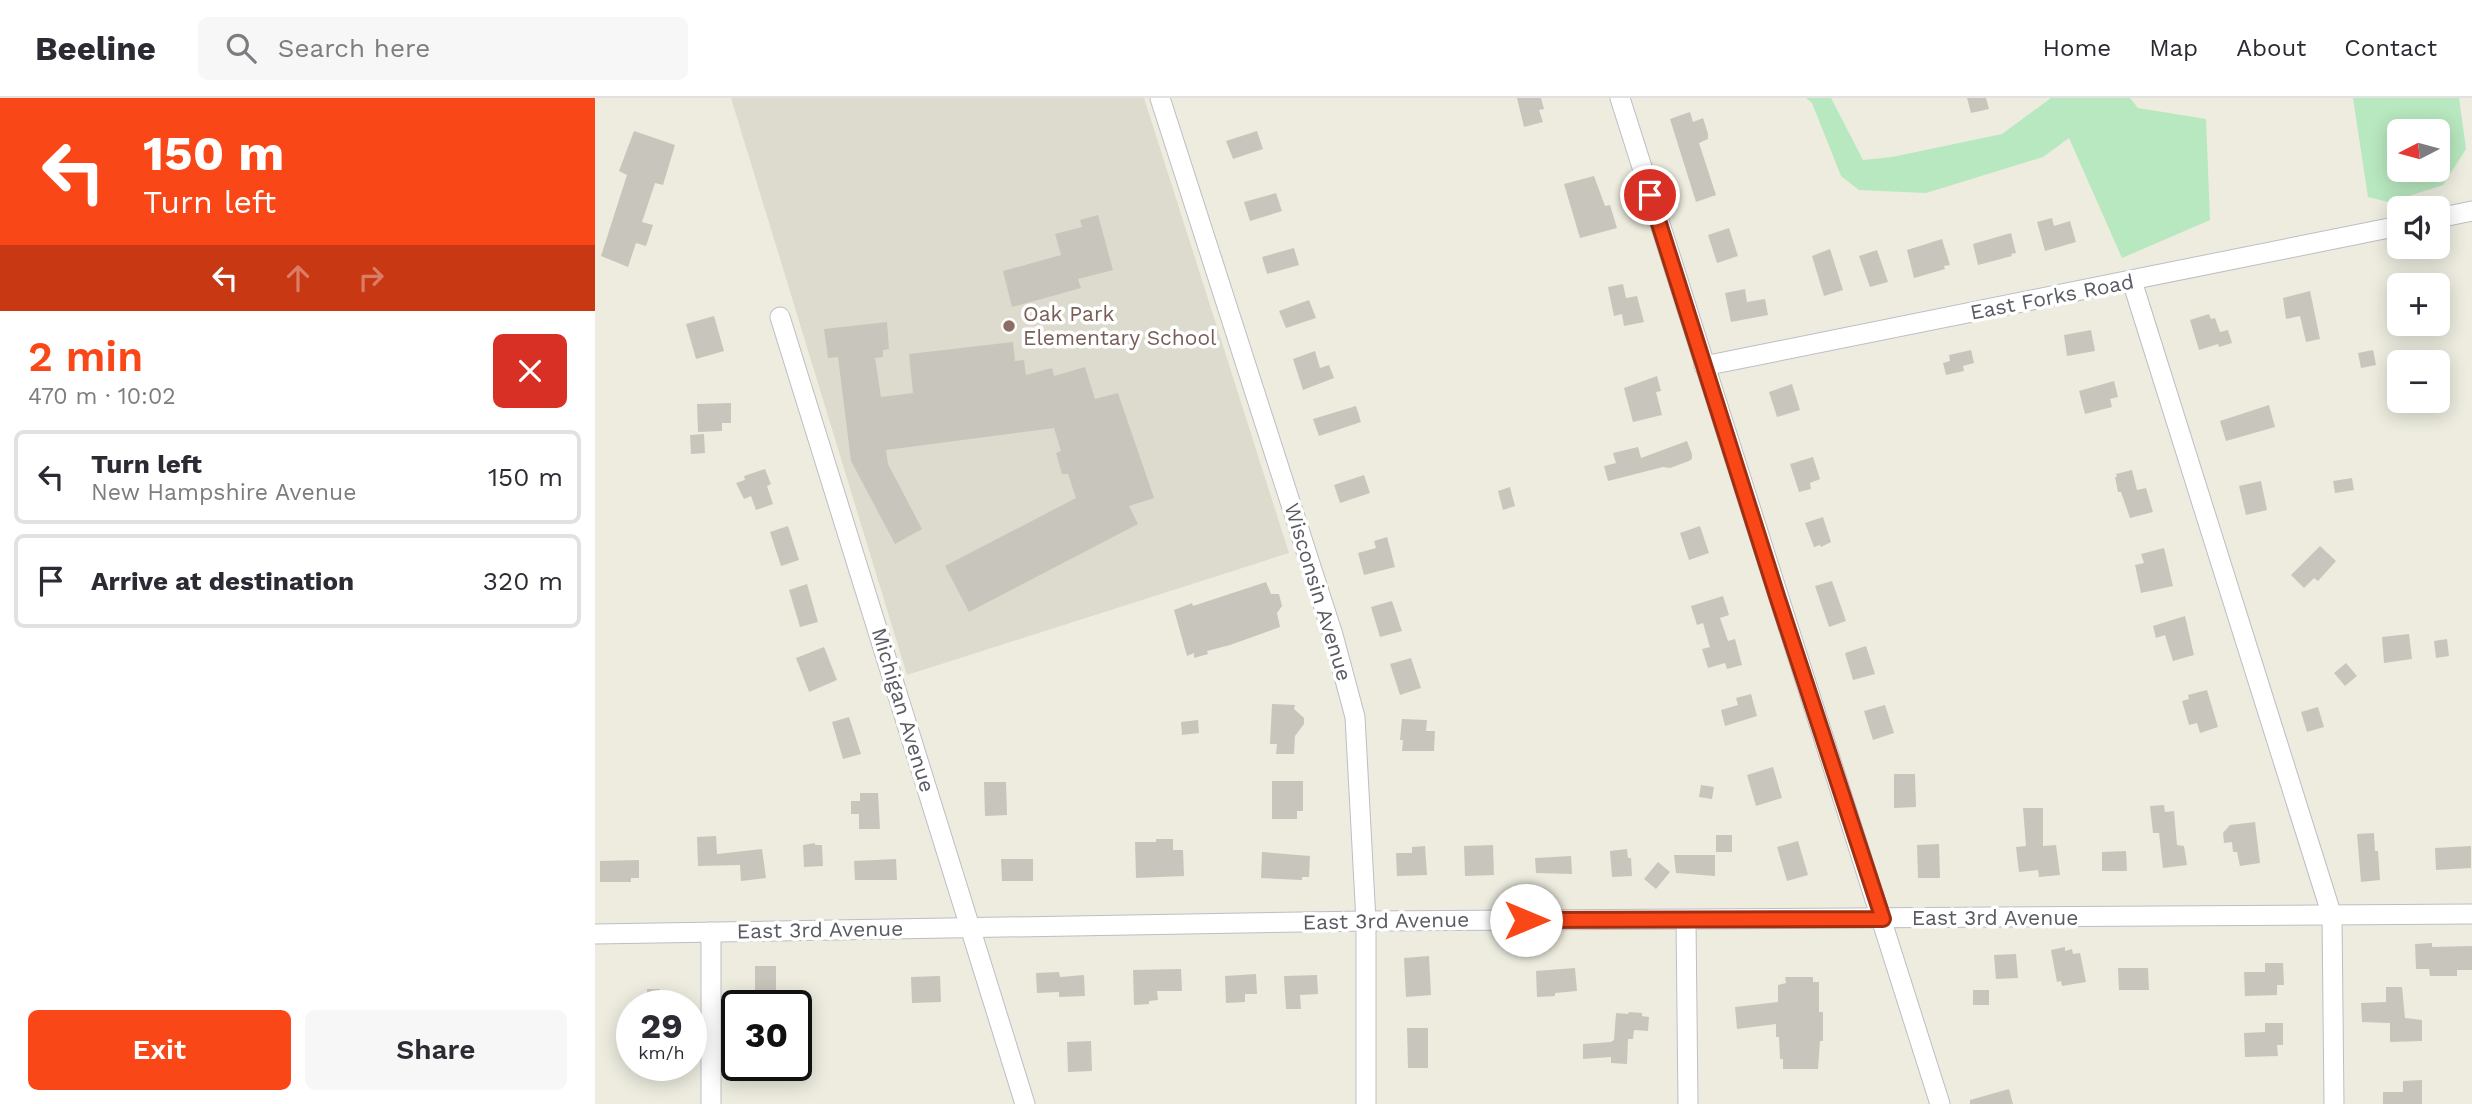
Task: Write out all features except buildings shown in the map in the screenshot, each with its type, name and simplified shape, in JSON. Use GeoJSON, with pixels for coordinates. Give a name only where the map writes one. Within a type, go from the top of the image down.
{"type":"FeatureCollection","features":[{"type":"Feature","properties":{"kind":"street","name":"Wisconsin Avenue"},"geometry":{"type":"LineString","coordinates":[[1160,98],[1337,647],[1352,705],[1356,730],[1366,921],[1366,1104]]}},
{"type":"Feature","properties":{"kind":"street"},"geometry":{"type":"LineString","coordinates":[[1620,98],[1940,1104]]}},
{"type":"Feature","properties":{"kind":"street"},"geometry":{"type":"LineString","coordinates":[[2450,216],[2472,211]]}},
{"type":"Feature","properties":{"kind":"street","name":"East Forks Road"},"geometry":{"type":"LineString","coordinates":[[1704,366],[2387,228]]}},
{"type":"Feature","properties":{"kind":"street"},"geometry":{"type":"LineString","coordinates":[[2132,281],[2332,916],[2334,1104]]}},
{"type":"Feature","properties":{"kind":"street","name":"Michigan Avenue"},"geometry":{"type":"LineString","coordinates":[[780,317],[1025,1104]]}},
{"type":"Feature","properties":{"kind":"street","name":"East 3rd Avenue"},"geometry":{"type":"LineString","coordinates":[[595,933],[1366,921],[2472,914]]}},
{"type":"Feature","properties":{"kind":"street"},"geometry":{"type":"LineString","coordinates":[[1686,920],[1688,1104]]}},
{"type":"Feature","properties":{"kind":"street"},"geometry":{"type":"LineString","coordinates":[[711,932],[712,1104]]}},
{"type":"Feature","properties":{"kind":"shaded area","name":"Oak Park Elementary School"},"geometry":{"type":"Polygon","coordinates":[[[731,98],[1144,98],[1289,553],[907,675],[731,98]]]}},
{"type":"Feature","properties":{"kind":"green space"},"geometry":{"type":"Polygon","coordinates":[[[1806,98],[1831,98],[1863,160],[1892,157],[2002,134],[2051,98],[2130,98],[2138,108],[2206,119],[2210,220],[2122,258],[2069,138],[2043,157],[1926,193],[1859,190],[1841,176],[1812,103],[1806,98]]]}},
{"type":"Feature","properties":{"kind":"green space"},"geometry":{"type":"Polygon","coordinates":[[[2353,98],[2459,98],[2466,149],[2450,174],[2450,119],[2387,119],[2387,182],[2445,182],[2409,196],[2387,196],[2387,202],[2368,197],[2353,98]]]}},
{"type":"Feature","properties":{"kind":"place","name":"Oak Park Elementary School"},"geometry":{"type":"Point","coordinates":[1009,326]}},
{"type":"Feature","properties":{"kind":"route"},"geometry":{"type":"LineString","coordinates":[[1526,920],[1883,919],[1650,195]]}}]}
